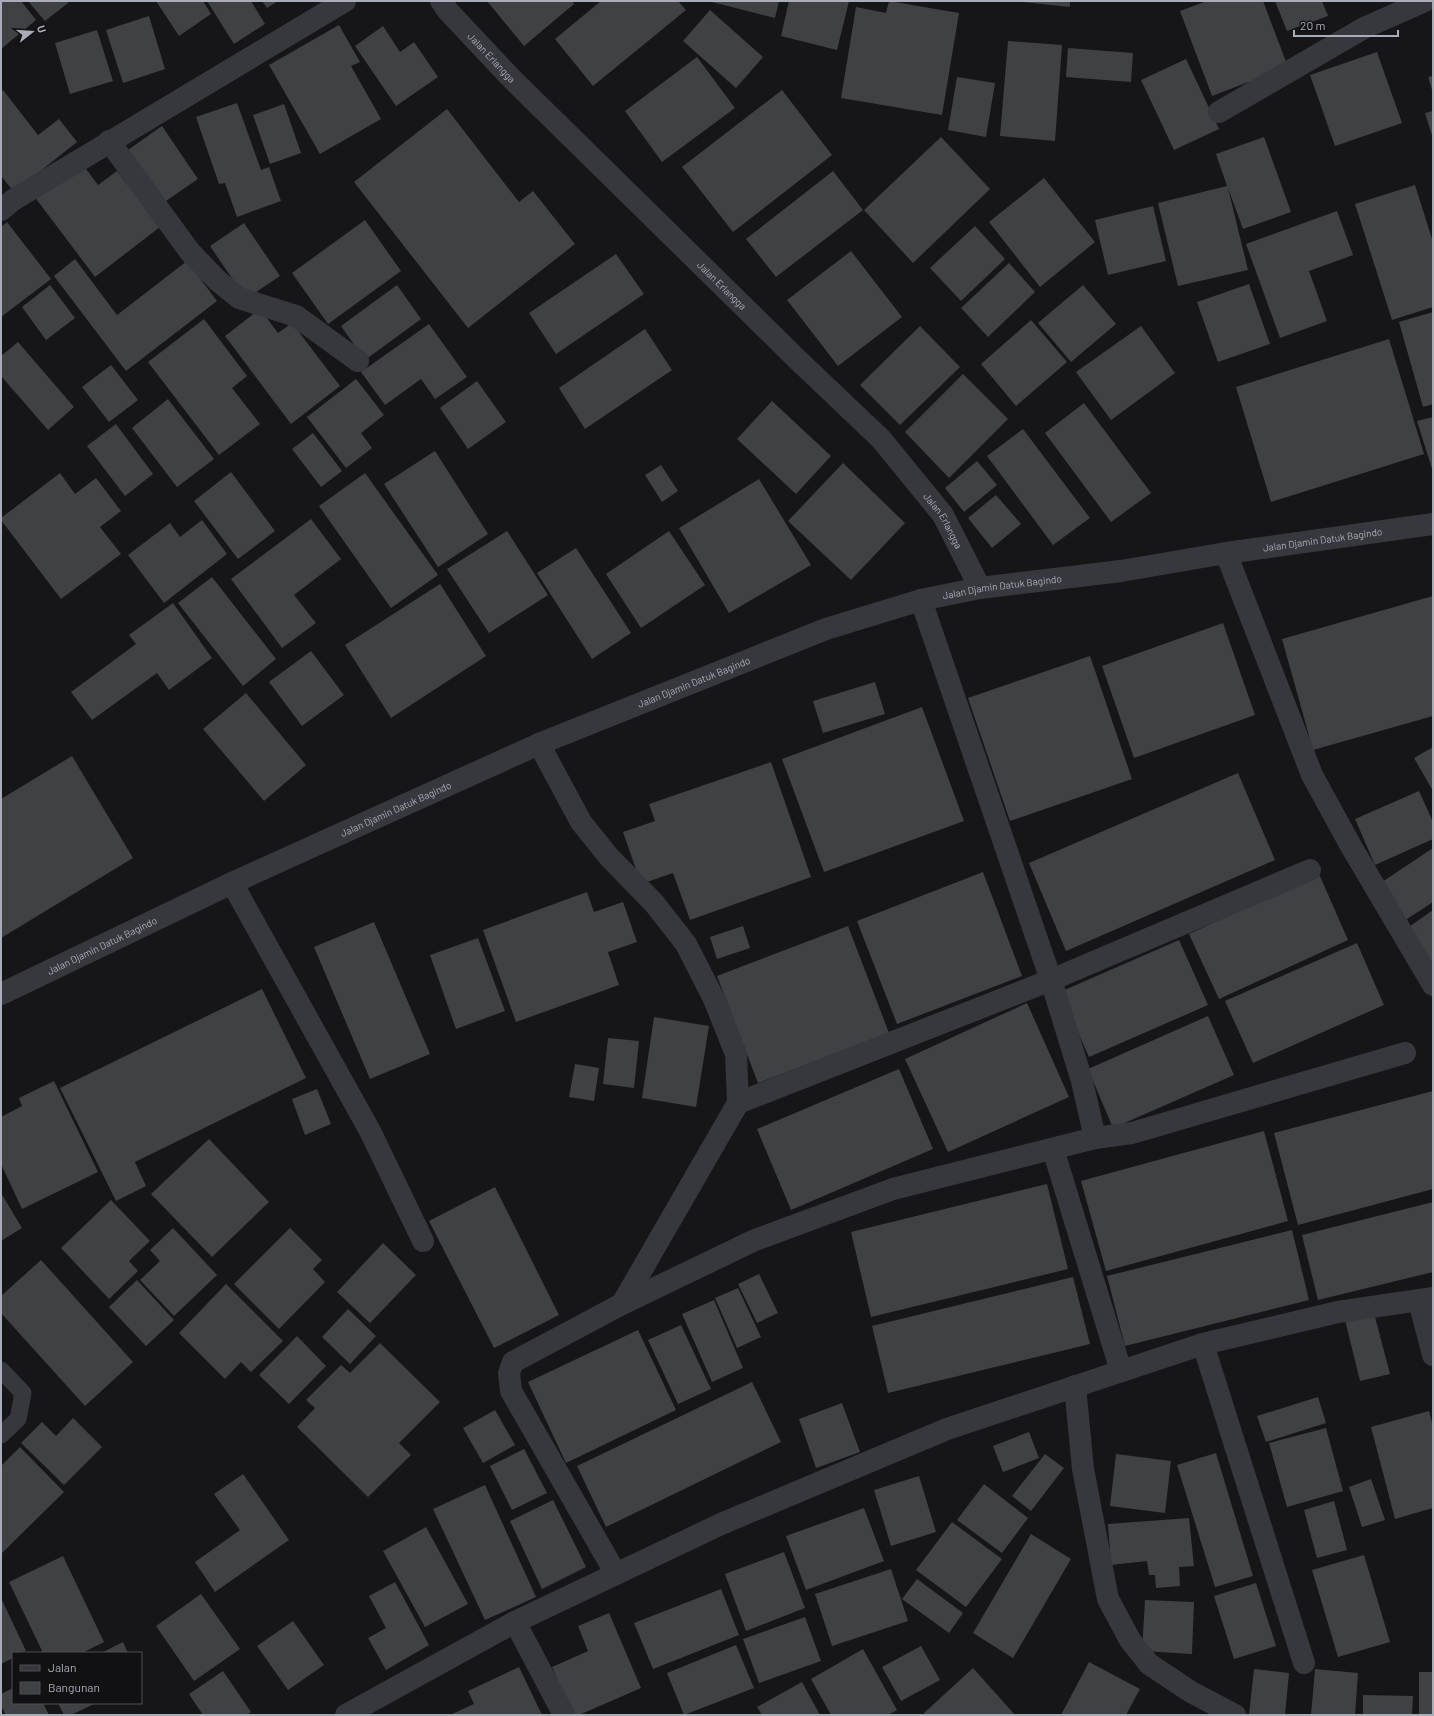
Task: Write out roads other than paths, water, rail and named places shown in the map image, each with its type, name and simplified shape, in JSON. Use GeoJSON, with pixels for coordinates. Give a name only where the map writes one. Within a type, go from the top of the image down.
{"type":"FeatureCollection","features":[{"type":"Feature","properties":{"kind":"street"},"geometry":{"type":"LineString","coordinates":[[1,210],[13,200],[109,141],[345,1]]}},
{"type":"Feature","properties":{"kind":"street","name":"Jalan Erlangga"},"geometry":{"type":"LineString","coordinates":[[441,1],[448,11],[511,78],[799,362],[881,439],[943,515],[980,588]]}},
{"type":"Feature","properties":{"kind":"street"},"geometry":{"type":"LineString","coordinates":[[1219,112],[1364,28],[1425,1]]}},
{"type":"Feature","properties":{"kind":"street"},"geometry":{"type":"LineString","coordinates":[[109,141],[190,252],[218,281],[239,298],[296,316],[358,362]]}},
{"type":"Feature","properties":{"kind":"street","name":"Jalan Djamin Datuk Bagindo"},"geometry":{"type":"LineString","coordinates":[[1,994],[232,883],[539,744],[826,629],[921,600],[980,588],[1121,571],[1226,553],[1433,524]]}},
{"type":"Feature","properties":{"kind":"street"},"geometry":{"type":"LineString","coordinates":[[1226,553],[1312,775],[1356,854],[1433,985]]}},
{"type":"Feature","properties":{"kind":"street"},"geometry":{"type":"LineString","coordinates":[[921,600],[1051,980],[1082,1081],[1095,1138]]}},
{"type":"Feature","properties":{"kind":"street"},"geometry":{"type":"LineString","coordinates":[[539,744],[581,822],[609,857],[654,903],[686,944],[714,999],[736,1054],[738,1103],[622,1304]]}},
{"type":"Feature","properties":{"kind":"street"},"geometry":{"type":"LineString","coordinates":[[738,1103],[1051,980],[1310,870]]}},
{"type":"Feature","properties":{"kind":"street"},"geometry":{"type":"LineString","coordinates":[[232,883],[370,1131],[423,1241]]}},
{"type":"Feature","properties":{"kind":"street"},"geometry":{"type":"LineString","coordinates":[[616,1574],[511,1391],[509,1373],[513,1362],[622,1304],[755,1240],[893,1189],[1095,1138],[1132,1133],[1405,1053]]}},
{"type":"Feature","properties":{"kind":"street"},"geometry":{"type":"LineString","coordinates":[[1053,1149],[1121,1371]]}},
{"type":"Feature","properties":{"kind":"street"},"geometry":{"type":"LineString","coordinates":[[346,1715],[515,1622],[721,1524],[947,1429],[1121,1371],[1203,1344],[1338,1312],[1426,1299],[1433,1355]]}},
{"type":"Feature","properties":{"kind":"street"},"geometry":{"type":"LineString","coordinates":[[1203,1344],[1304,1663]]}},
{"type":"Feature","properties":{"kind":"street"},"geometry":{"type":"LineString","coordinates":[[1076,1386],[1083,1469],[1108,1599],[1130,1640],[1149,1664],[1192,1692],[1234,1715]]}},
{"type":"Feature","properties":{"kind":"street"},"geometry":{"type":"LineString","coordinates":[[515,1622],[564,1715]]}},
{"type":"Feature","properties":{"kind":"lane"},"geometry":{"type":"LineString","coordinates":[[1,1370],[23,1393],[18,1419],[1,1435]]}}]}
